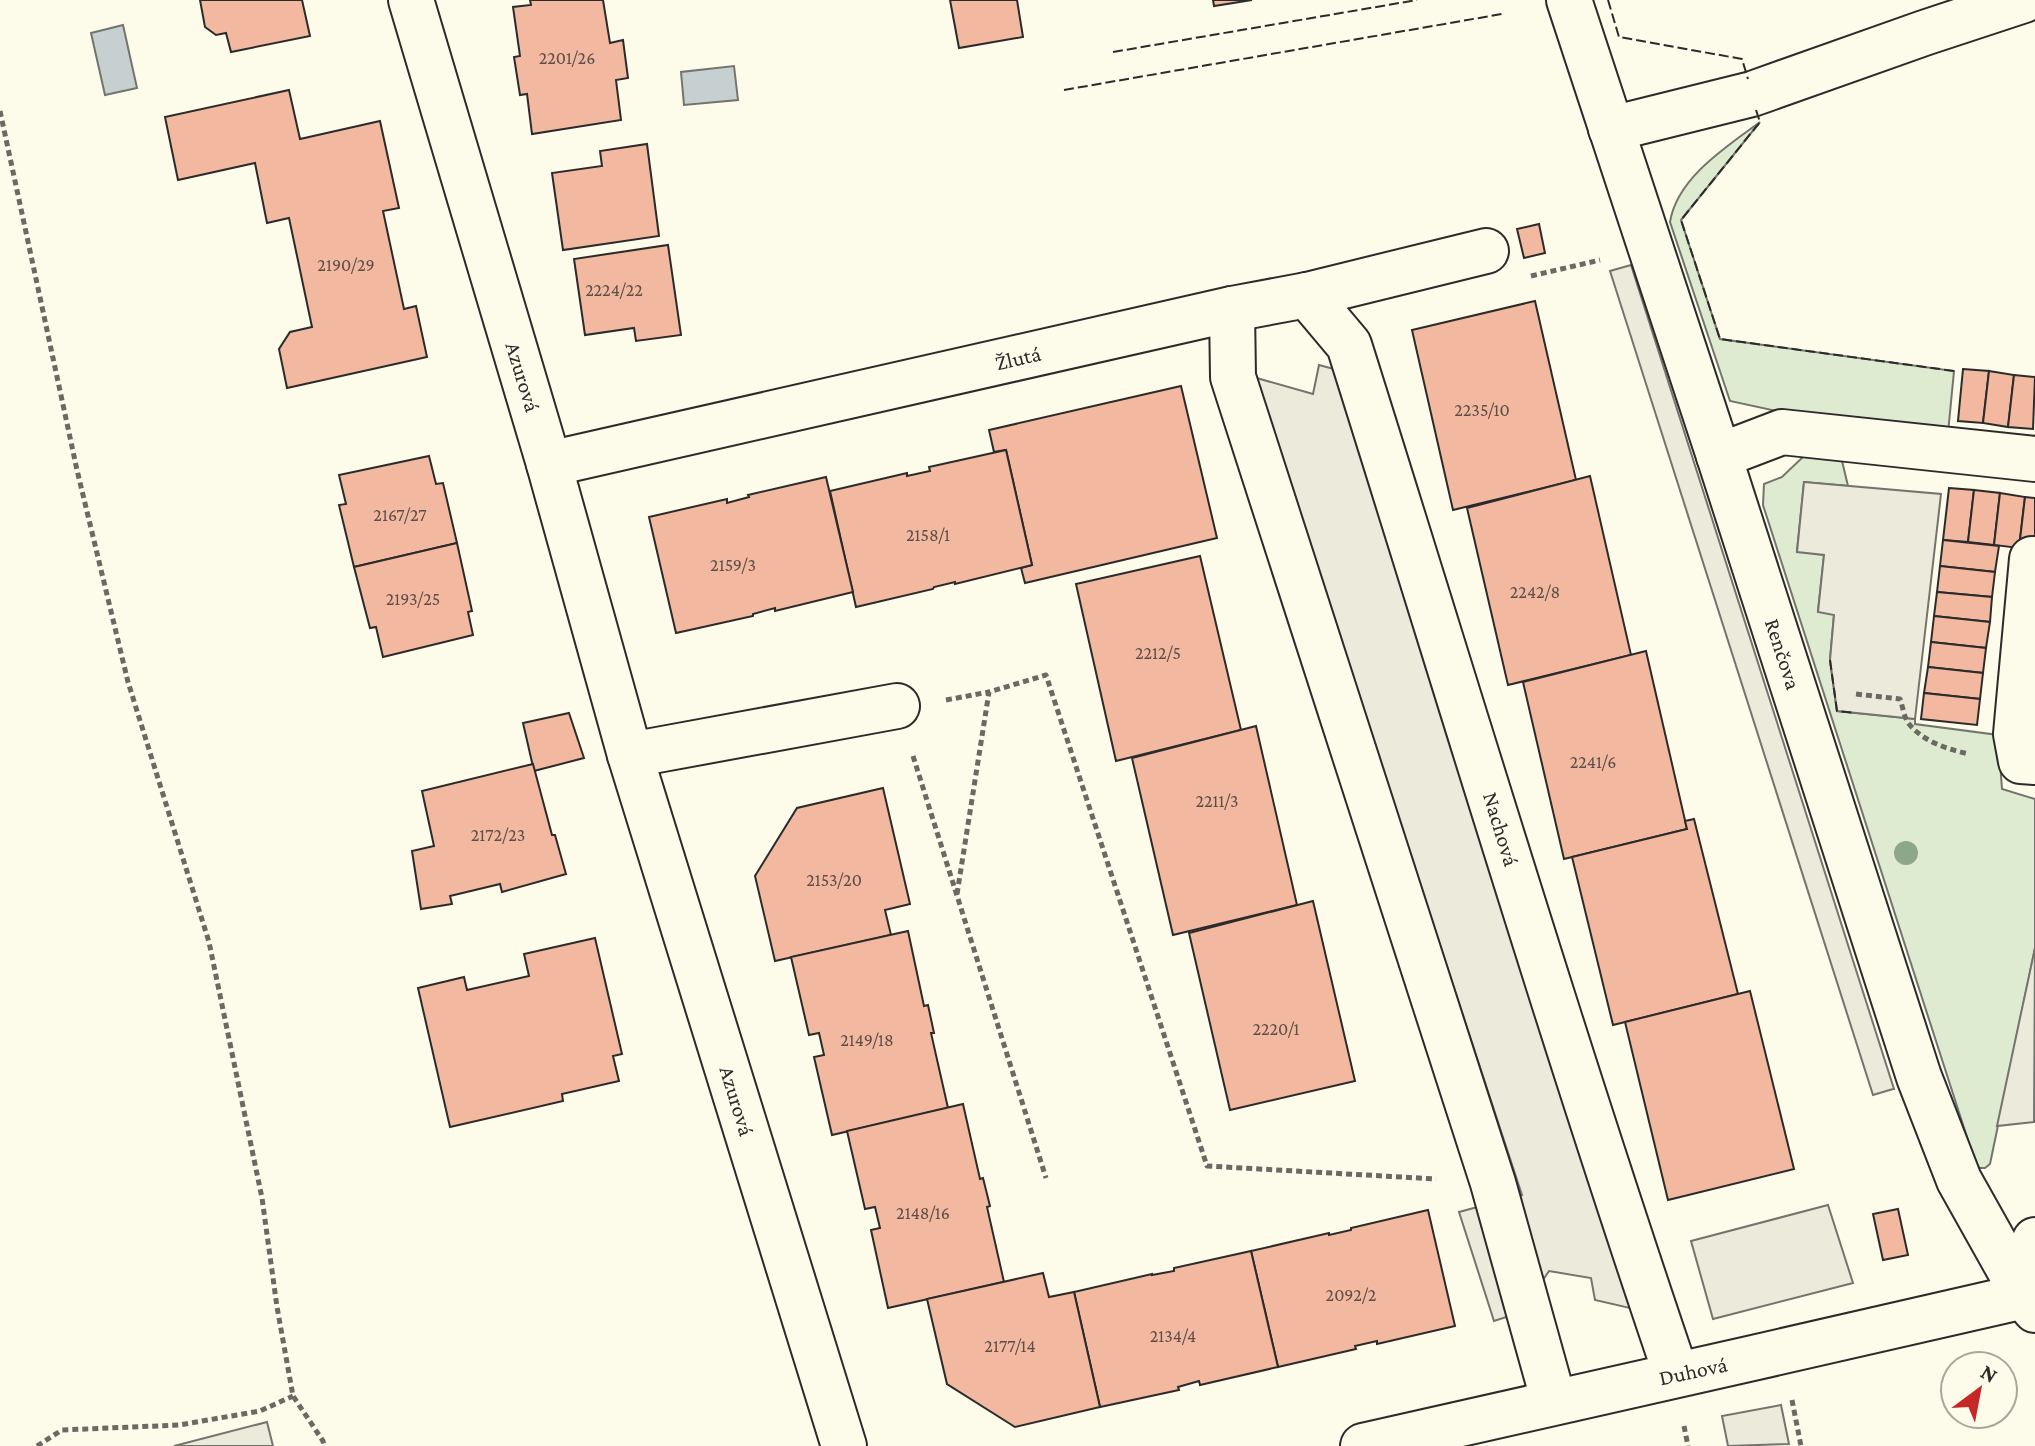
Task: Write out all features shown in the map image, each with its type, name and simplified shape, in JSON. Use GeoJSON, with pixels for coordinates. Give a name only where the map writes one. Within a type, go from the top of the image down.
{"type":"FeatureCollection","features":[{"type":"Feature","properties":{"kind":"street","name":"Azurová"},"geometry":{"type":"LineString","coordinates":[[411,0],[549,464],[630,755],[844,1446]]}},
{"type":"Feature","properties":{"kind":"street","name":"Renčova"},"geometry":{"type":"LineString","coordinates":[[1569,0],[1919,1077],[1959,1180],[2029,1303]]}},
{"type":"Feature","properties":{"kind":"street"},"geometry":{"type":"LineString","coordinates":[[1611,129],[1752,94],[1919,16],[2024,0]]}},
{"type":"Feature","properties":{"kind":"street","name":"Žlutá"},"geometry":{"type":"LineString","coordinates":[[549,464],[1232,309],[1307,295],[1486,251]]}},
{"type":"Feature","properties":{"kind":"street","name":"Nachová"},"geometry":{"type":"LineString","coordinates":[[1307,295],[1349,345],[1553,996],[1676,1374]]}},
{"type":"Feature","properties":{"kind":"street"},"geometry":{"type":"LineString","coordinates":[[1232,309],[1233,377],[1493,1183],[1554,1402]]}},
{"type":"Feature","properties":{"kind":"street"},"geometry":{"type":"LineString","coordinates":[[1719,456],[1782,432],[2035,459]]}},
{"type":"Feature","properties":{"kind":"street"},"geometry":{"type":"LineString","coordinates":[[2028,762],[2016,734],[2032,559]]}},
{"type":"Feature","properties":{"kind":"street"},"geometry":{"type":"LineString","coordinates":[[630,755],[897,706]]}},
{"type":"Feature","properties":{"kind":"street"},"geometry":{"type":"LineString","coordinates":[[2029,1303],[2035,1240]]}},
{"type":"Feature","properties":{"kind":"street","name":"Duhová"},"geometry":{"type":"LineString","coordinates":[[1363,1446],[1676,1374],[2029,1303]]}},
{"type":"Feature","properties":{"kind":"path"},"geometry":{"type":"LineString","coordinates":[[0,111],[77,470],[128,682],[209,942],[262,1198],[293,1396],[324,1446]]}},
{"type":"Feature","properties":{"kind":"path"},"geometry":{"type":"LineString","coordinates":[[1523,278],[1651,248]]}},
{"type":"Feature","properties":{"kind":"path"},"geometry":{"type":"LineString","coordinates":[[1046,1178],[897,706],[989,692],[1046,675],[1207,1166],[1493,1183]]}},
{"type":"Feature","properties":{"kind":"path"},"geometry":{"type":"LineString","coordinates":[[957,894],[989,692]]}},
{"type":"Feature","properties":{"kind":"path"},"geometry":{"type":"LineString","coordinates":[[1856,694],[1900,699],[1907,722],[1930,741],[1949,749],[2028,762]]}},
{"type":"Feature","properties":{"kind":"path"},"geometry":{"type":"LineString","coordinates":[[37,1446],[62,1430],[179,1425],[260,1411],[293,1396]]}},
{"type":"Feature","properties":{"kind":"green space"},"geometry":{"type":"Polygon","coordinates":[[[1760,122],[1681,220],[1720,339],[1954,371],[1948,433],[1795,415],[1730,401],[1670,222],[1674,206],[1693,178],[1718,153],[1760,122]]]}},
{"type":"Feature","properties":{"kind":"green space"},"geometry":{"type":"Polygon","coordinates":[[[1805,455],[1842,461],[1848,486],[1804,482],[1797,551],[1824,555],[1818,611],[1834,614],[1830,660],[1837,711],[1915,719],[1915,724],[1998,735],[2002,789],[2035,799],[2035,948],[1990,1164],[1985,1168],[1976,1165],[1763,505],[1764,484],[1782,477],[1805,455]]]}},
{"type":"Feature","properties":{"kind":"shaded area"},"geometry":{"type":"Polygon","coordinates":[[[123,25],[137,88],[105,95],[91,33],[123,25]]]}},
{"type":"Feature","properties":{"kind":"shaded area"},"geometry":{"type":"Polygon","coordinates":[[[734,66],[738,100],[684,105],[681,72],[734,66]]]}},
{"type":"Feature","properties":{"kind":"shaded area"},"geometry":{"type":"Polygon","coordinates":[[[1631,265],[1894,1089],[1873,1095],[1610,271],[1631,265]]]}},
{"type":"Feature","properties":{"kind":"shaded area"},"geometry":{"type":"Polygon","coordinates":[[[1319,365],[1345,372],[1634,1309],[1595,1300],[1591,1278],[1549,1271],[1522,1312],[1494,1321],[1459,1212],[1522,1195],[1253,377],[1313,394],[1319,365]]]}},
{"type":"Feature","properties":{"kind":"shaded area"},"geometry":{"type":"Polygon","coordinates":[[[1804,482],[1941,494],[1915,719],[1837,711],[1830,660],[1834,615],[1818,612],[1824,555],[1797,552],[1804,482]]]}},
{"type":"Feature","properties":{"kind":"shaded area"},"geometry":{"type":"Polygon","coordinates":[[[2035,948],[2034,1122],[1997,1126],[2020,1018],[2035,948]]]}},
{"type":"Feature","properties":{"kind":"shaded area"},"geometry":{"type":"Polygon","coordinates":[[[1828,1205],[1853,1283],[1713,1319],[1691,1241],[1828,1205]]]}},
{"type":"Feature","properties":{"kind":"shaded area"},"geometry":{"type":"Polygon","coordinates":[[[1781,1405],[1789,1444],[1728,1446],[1722,1416],[1781,1405]]]}},
{"type":"Feature","properties":{"kind":"shaded area"},"geometry":{"type":"Polygon","coordinates":[[[267,1422],[273,1446],[174,1446],[267,1422]]]}},
{"type":"Feature","properties":{"kind":"building"},"geometry":{"type":"Polygon","coordinates":[[[200,0],[302,0],[310,36],[231,52],[226,33],[216,35],[205,27],[200,0]]]}},
{"type":"Feature","properties":{"kind":"building"},"geometry":{"type":"Polygon","coordinates":[[[530,0],[603,0],[610,43],[623,40],[628,78],[616,80],[621,120],[532,134],[527,94],[520,95],[514,57],[520,56],[513,7],[531,5],[530,0]]]}},
{"type":"Feature","properties":{"kind":"building"},"geometry":{"type":"Polygon","coordinates":[[[950,0],[1017,0],[1023,37],[959,48],[950,0]]]}},
{"type":"Feature","properties":{"kind":"building"},"geometry":{"type":"Polygon","coordinates":[[[1213,0],[1252,0],[1214,6],[1213,0]]]}},
{"type":"Feature","properties":{"kind":"building"},"geometry":{"type":"Polygon","coordinates":[[[289,90],[300,139],[380,121],[399,208],[383,211],[404,309],[416,306],[427,357],[287,388],[279,349],[290,332],[312,327],[289,218],[267,223],[255,163],[178,180],[165,117],[289,90]]]}},
{"type":"Feature","properties":{"kind":"building"},"geometry":{"type":"Polygon","coordinates":[[[647,144],[659,236],[563,250],[552,173],[602,166],[600,151],[647,144]]]}},
{"type":"Feature","properties":{"kind":"building"},"geometry":{"type":"Polygon","coordinates":[[[1539,224],[1545,253],[1524,258],[1517,229],[1539,224]]]}},
{"type":"Feature","properties":{"kind":"building"},"geometry":{"type":"Polygon","coordinates":[[[668,245],[681,335],[636,341],[634,328],[585,335],[574,259],[668,245]]]}},
{"type":"Feature","properties":{"kind":"building"},"geometry":{"type":"Polygon","coordinates":[[[1535,301],[1576,480],[1453,510],[1412,330],[1535,301]]]}},
{"type":"Feature","properties":{"kind":"building"},"geometry":{"type":"Polygon","coordinates":[[[1963,369],[1989,371],[1983,423],[1958,421],[1963,369]]]}},
{"type":"Feature","properties":{"kind":"building"},"geometry":{"type":"Polygon","coordinates":[[[1989,371],[2014,375],[2008,427],[1983,423],[1989,371]]]}},
{"type":"Feature","properties":{"kind":"building"},"geometry":{"type":"Polygon","coordinates":[[[2014,375],[2035,377],[2033,429],[2008,427],[2014,375]]]}},
{"type":"Feature","properties":{"kind":"building"},"geometry":{"type":"Polygon","coordinates":[[[1181,386],[1217,538],[1025,583],[1021,568],[1032,565],[1006,450],[994,452],[989,430],[1181,386]]]}},
{"type":"Feature","properties":{"kind":"building"},"geometry":{"type":"Polygon","coordinates":[[[1006,450],[1032,565],[856,607],[830,491],[907,473],[907,476],[930,471],[929,467],[1006,450]]]}},
{"type":"Feature","properties":{"kind":"building"},"geometry":{"type":"Polygon","coordinates":[[[429,456],[436,484],[443,483],[457,543],[354,567],[339,505],[346,504],[339,475],[429,456]]]}},
{"type":"Feature","properties":{"kind":"building"},"geometry":{"type":"Polygon","coordinates":[[[1590,476],[1631,655],[1508,685],[1467,508],[1590,476]]]}},
{"type":"Feature","properties":{"kind":"building"},"geometry":{"type":"Polygon","coordinates":[[[826,477],[853,592],[676,633],[649,517],[727,499],[727,503],[748,495],[826,477]]]}},
{"type":"Feature","properties":{"kind":"building"},"geometry":{"type":"Polygon","coordinates":[[[1949,488],[1974,490],[1968,542],[1943,540],[1949,488]]]}},
{"type":"Feature","properties":{"kind":"building"},"geometry":{"type":"Polygon","coordinates":[[[1974,490],[2000,493],[1994,545],[1968,542],[1974,490]]]}},
{"type":"Feature","properties":{"kind":"building"},"geometry":{"type":"Polygon","coordinates":[[[2000,493],[2025,497],[2019,548],[1994,545],[2000,493]]]}},
{"type":"Feature","properties":{"kind":"building"},"geometry":{"type":"Polygon","coordinates":[[[2025,497],[2035,498],[2035,550],[2019,548],[2025,497]]]}},
{"type":"Feature","properties":{"kind":"building"},"geometry":{"type":"Polygon","coordinates":[[[1943,540],[1999,546],[1995,572],[1940,566],[1943,540]]]}},
{"type":"Feature","properties":{"kind":"building"},"geometry":{"type":"Polygon","coordinates":[[[457,543],[472,611],[468,612],[473,635],[383,657],[376,627],[370,628],[354,567],[457,543]]]}},
{"type":"Feature","properties":{"kind":"building"},"geometry":{"type":"Polygon","coordinates":[[[1200,556],[1241,730],[1116,761],[1076,584],[1200,556]]]}},
{"type":"Feature","properties":{"kind":"building"},"geometry":{"type":"Polygon","coordinates":[[[1940,566],[1995,572],[1992,597],[1937,592],[1940,566]]]}},
{"type":"Feature","properties":{"kind":"building"},"geometry":{"type":"Polygon","coordinates":[[[1937,592],[1992,597],[1990,622],[1934,616],[1937,592]]]}},
{"type":"Feature","properties":{"kind":"building"},"geometry":{"type":"Polygon","coordinates":[[[1934,616],[1990,622],[1986,648],[1931,642],[1934,616]]]}},
{"type":"Feature","properties":{"kind":"building"},"geometry":{"type":"Polygon","coordinates":[[[1931,642],[1986,648],[1983,673],[1928,667],[1931,642]]]}},
{"type":"Feature","properties":{"kind":"building"},"geometry":{"type":"Polygon","coordinates":[[[1646,651],[1687,829],[1564,859],[1523,682],[1646,651]]]}},
{"type":"Feature","properties":{"kind":"building"},"geometry":{"type":"Polygon","coordinates":[[[1928,667],[1983,673],[1980,699],[1924,693],[1928,667]]]}},
{"type":"Feature","properties":{"kind":"building"},"geometry":{"type":"Polygon","coordinates":[[[1924,693],[1980,699],[1977,725],[1921,719],[1924,693]]]}},
{"type":"Feature","properties":{"kind":"building"},"geometry":{"type":"Polygon","coordinates":[[[569,713],[584,758],[534,771],[523,723],[569,713]]]}},
{"type":"Feature","properties":{"kind":"building"},"geometry":{"type":"Polygon","coordinates":[[[1256,726],[1297,905],[1173,935],[1132,758],[1256,726]]]}},
{"type":"Feature","properties":{"kind":"building"},"geometry":{"type":"Polygon","coordinates":[[[533,764],[566,874],[502,892],[500,884],[450,896],[452,904],[421,909],[412,851],[434,846],[422,791],[533,764]]]}},
{"type":"Feature","properties":{"kind":"building"},"geometry":{"type":"Polygon","coordinates":[[[883,788],[910,904],[885,910],[891,935],[775,961],[755,876],[797,808],[883,788]]]}},
{"type":"Feature","properties":{"kind":"building"},"geometry":{"type":"Polygon","coordinates":[[[1694,819],[1738,994],[1613,1025],[1572,857],[1687,829],[1685,821],[1694,819]]]}},
{"type":"Feature","properties":{"kind":"building"},"geometry":{"type":"Polygon","coordinates":[[[1313,901],[1355,1081],[1230,1110],[1189,933],[1313,901]]]}},
{"type":"Feature","properties":{"kind":"building"},"geometry":{"type":"Polygon","coordinates":[[[908,931],[924,1006],[928,1005],[948,1108],[832,1135],[814,1057],[824,1055],[819,1033],[809,1035],[791,957],[908,931]]]}},
{"type":"Feature","properties":{"kind":"building"},"geometry":{"type":"Polygon","coordinates":[[[595,938],[622,1054],[613,1056],[619,1081],[562,1094],[563,1101],[450,1127],[418,988],[464,977],[467,990],[529,976],[524,954],[595,938]]]}},
{"type":"Feature","properties":{"kind":"building"},"geometry":{"type":"Polygon","coordinates":[[[1750,991],[1794,1169],[1668,1200],[1625,1022],[1750,991]]]}},
{"type":"Feature","properties":{"kind":"building"},"geometry":{"type":"Polygon","coordinates":[[[963,1104],[980,1179],[983,1178],[990,1206],[987,1207],[1004,1282],[888,1308],[871,1230],[880,1228],[875,1207],[865,1209],[847,1131],[963,1104]]]}},
{"type":"Feature","properties":{"kind":"building"},"geometry":{"type":"Polygon","coordinates":[[[1898,1209],[1908,1255],[1883,1260],[1873,1214],[1898,1209]]]}},
{"type":"Feature","properties":{"kind":"building"},"geometry":{"type":"Polygon","coordinates":[[[1428,1210],[1455,1326],[1355,1346],[1356,1349],[1278,1367],[1251,1251],[1428,1210]]]}},
{"type":"Feature","properties":{"kind":"building"},"geometry":{"type":"Polygon","coordinates":[[[1251,1251],[1278,1367],[1200,1385],[1199,1381],[1178,1387],[1179,1390],[1100,1407],[1074,1292],[1251,1251]]]}},
{"type":"Feature","properties":{"kind":"building"},"geometry":{"type":"Polygon","coordinates":[[[1043,1273],[1049,1297],[1074,1292],[1100,1407],[1015,1427],[947,1384],[927,1299],[1043,1273]]]}},
{"type":"Feature","properties":{"kind":"fence"},"geometry":{"type":"LineString","coordinates":[[1113,52],[1417,0]]}},
{"type":"Feature","properties":{"kind":"fence"},"geometry":{"type":"LineString","coordinates":[[1608,0],[1619,37],[1742,59],[1748,79]]}},
{"type":"Feature","properties":{"kind":"fence"},"geometry":{"type":"LineString","coordinates":[[1064,90],[1502,14]]}},
{"type":"Feature","properties":{"kind":"fence"},"geometry":{"type":"LineString","coordinates":[[1756,110],[1760,122],[1681,220],[1720,339],[1954,371]]}},
{"type":"Feature","properties":{"kind":"fence"},"geometry":{"type":"LineString","coordinates":[[1830,660],[1837,711],[1855,713]]}}]}
